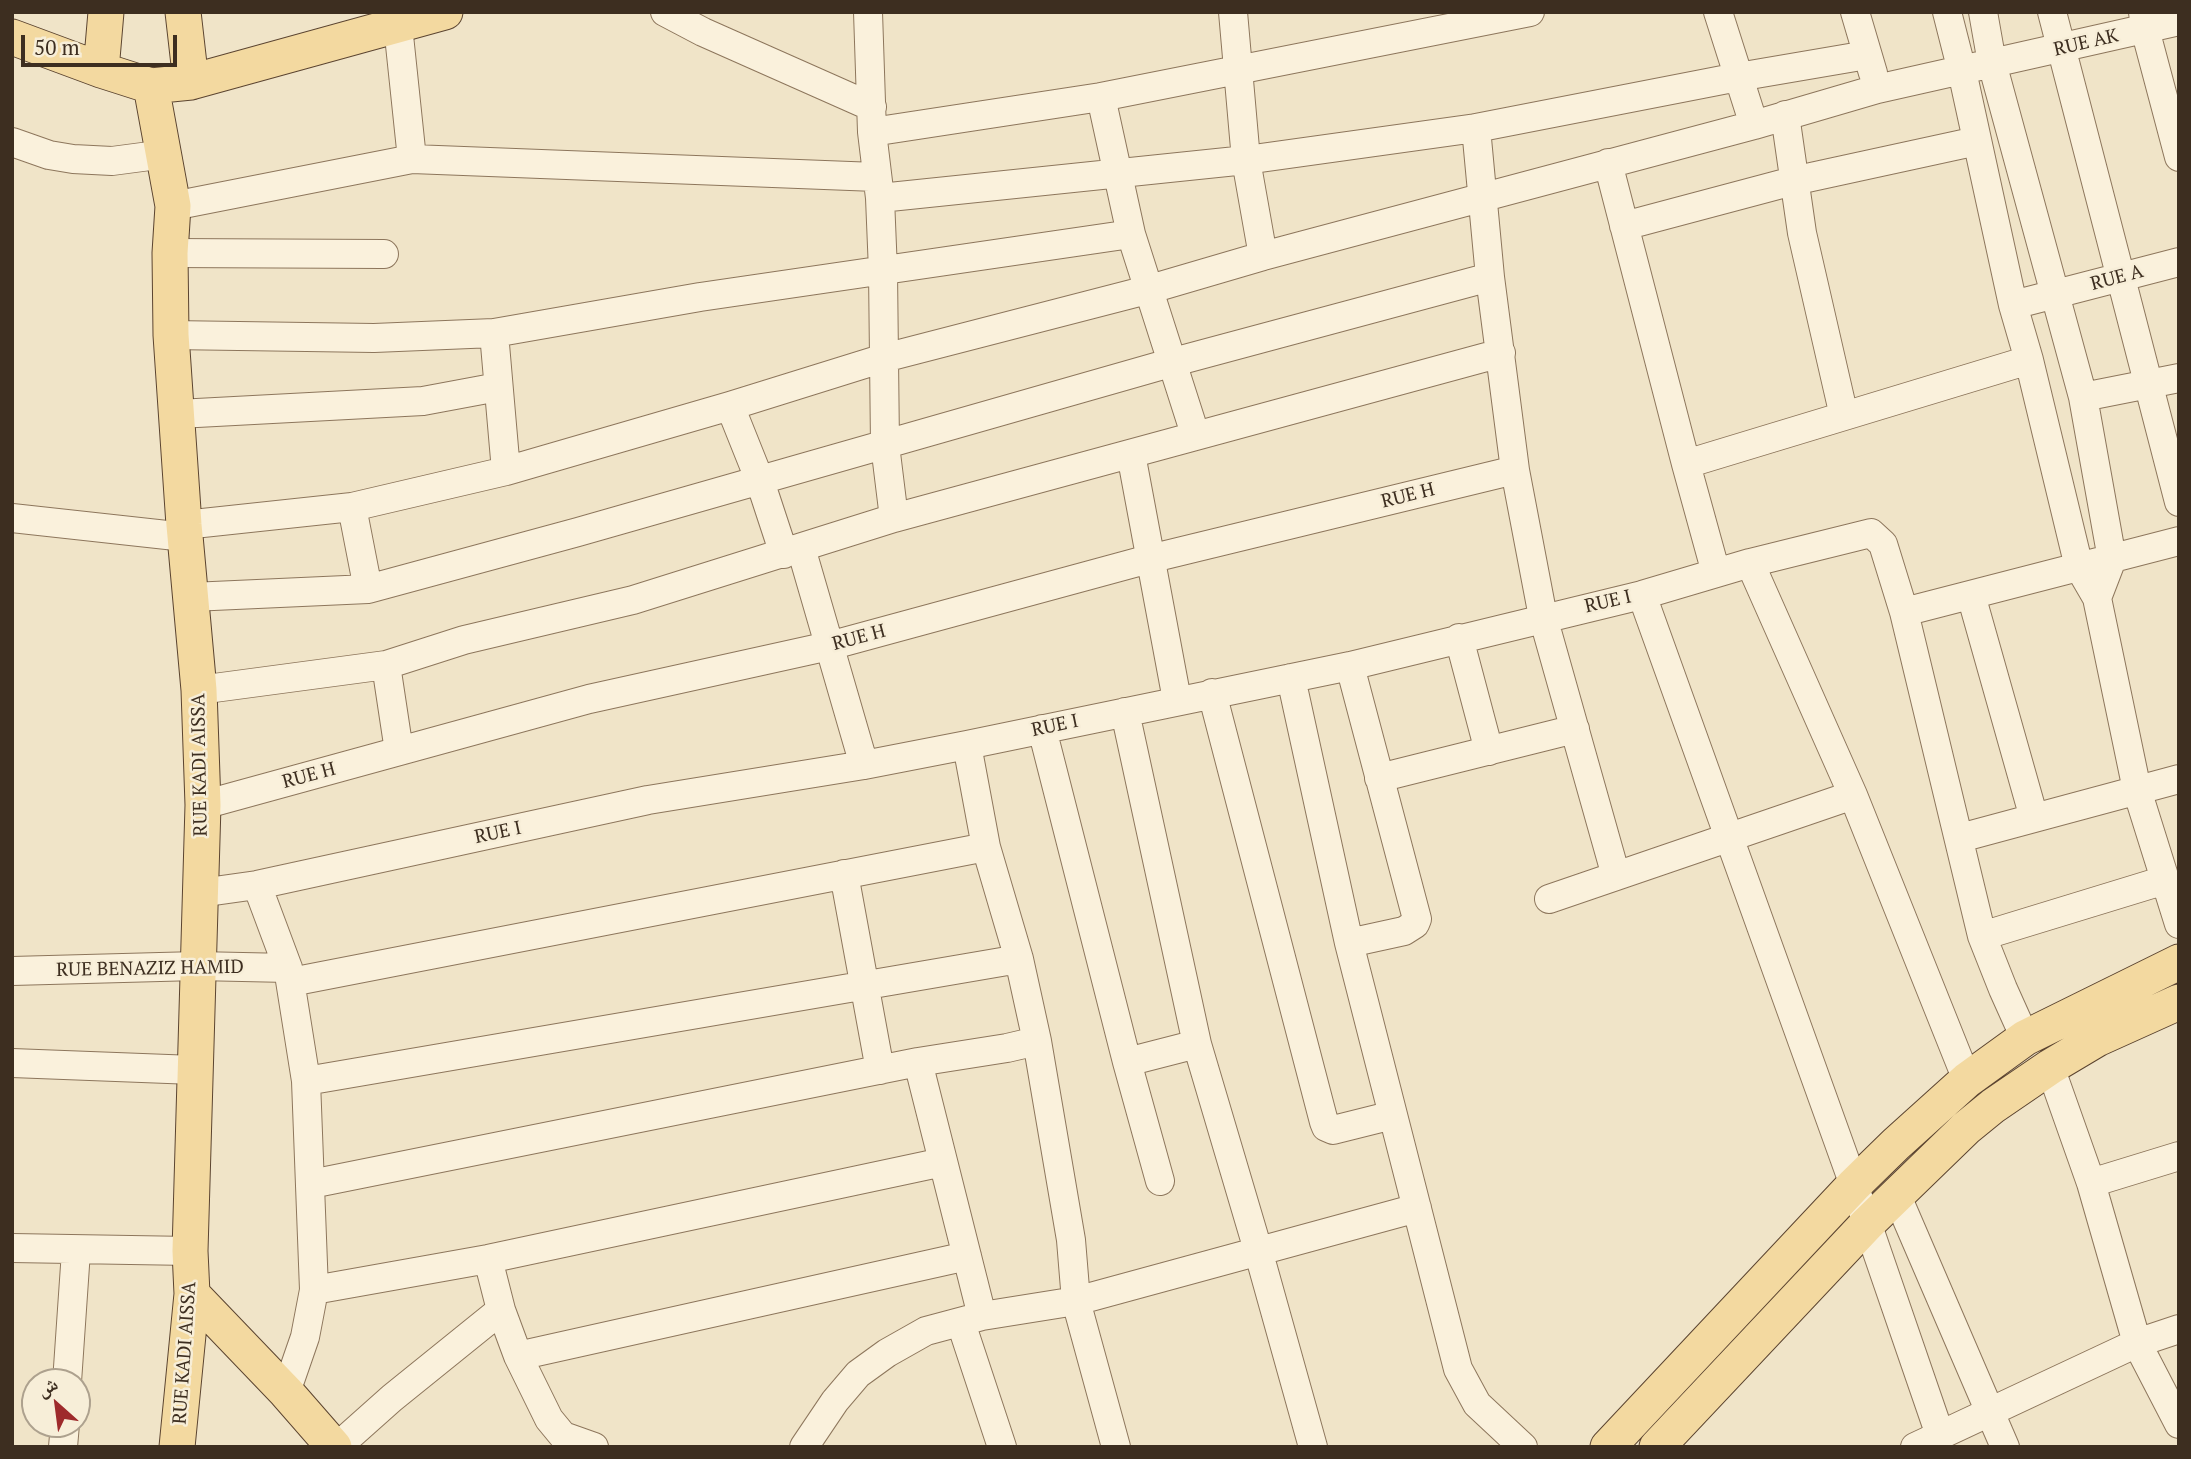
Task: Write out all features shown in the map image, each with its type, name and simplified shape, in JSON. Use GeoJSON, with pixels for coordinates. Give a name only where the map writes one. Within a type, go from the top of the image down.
{"type":"FeatureCollection","features":[{"type":"Feature","properties":{"kind":"main road"},"geometry":{"type":"LineString","coordinates":[[101,70],[106,12]]}},
{"type":"Feature","properties":{"kind":"main road"},"geometry":{"type":"LineString","coordinates":[[183,12],[191,82]]}},
{"type":"Feature","properties":{"kind":"main road"},"geometry":{"type":"LineString","coordinates":[[12,37],[152,86],[191,82],[445,12]]}},
{"type":"Feature","properties":{"kind":"main road","name":"RUE KADI AISSA"},"geometry":{"type":"LineString","coordinates":[[152,86],[173,206],[170,253],[171,335],[199,690],[203,805],[194,1070],[190,1251],[192,1294],[177,1447]]}},
{"type":"Feature","properties":{"kind":"main road"},"geometry":{"type":"LineString","coordinates":[[1608,1447],[1854,1185],[1967,1080],[2025,1038],[2179,962]]}},
{"type":"Feature","properties":{"kind":"main road"},"geometry":{"type":"LineString","coordinates":[[1657,1447],[1896,1194],[1966,1128],[2050,1067],[2097,1039],[2179,1002]]}},
{"type":"Feature","properties":{"kind":"main road"},"geometry":{"type":"LineString","coordinates":[[192,1294],[335,1447]]}},
{"type":"Feature","properties":{"kind":"street"},"geometry":{"type":"LineString","coordinates":[[665,12],[872,120],[1101,97],[1530,12]]}},
{"type":"Feature","properties":{"kind":"street"},"geometry":{"type":"LineString","coordinates":[[868,12],[872,120],[883,271],[885,445],[894,518]]}},
{"type":"Feature","properties":{"kind":"street"},"geometry":{"type":"LineString","coordinates":[[1233,12],[1246,160],[1263,256]]}},
{"type":"Feature","properties":{"kind":"street"},"geometry":{"type":"LineString","coordinates":[[1718,12],[1754,125]]}},
{"type":"Feature","properties":{"kind":"street"},"geometry":{"type":"LineString","coordinates":[[1855,12],[1877,89]]}},
{"type":"Feature","properties":{"kind":"street"},"geometry":{"type":"LineString","coordinates":[[1947,12],[2013,305],[2079,567],[2097,598],[2137,790],[2179,924]]}},
{"type":"Feature","properties":{"kind":"street"},"geometry":{"type":"LineString","coordinates":[[1983,12],[1992,63],[2084,397],[2112,559],[2097,598]]}},
{"type":"Feature","properties":{"kind":"street"},"geometry":{"type":"LineString","coordinates":[[2052,12],[2179,502]]}},
{"type":"Feature","properties":{"kind":"street"},"geometry":{"type":"LineString","coordinates":[[2144,21],[2179,157]]}},
{"type":"Feature","properties":{"kind":"street","name":"RUE AK"},"geometry":{"type":"LineString","coordinates":[[12,518],[185,531],[352,507],[506,471],[884,358],[1147,290],[1877,89],[2061,48],[2144,21],[2179,21]]}},
{"type":"Feature","properties":{"kind":"street"},"geometry":{"type":"LineString","coordinates":[[398,26],[412,159]]}},
{"type":"Feature","properties":{"kind":"street"},"geometry":{"type":"LineString","coordinates":[[173,206],[412,159],[878,188],[1116,173],[1246,160],[1476,128],[1867,55]]}},
{"type":"Feature","properties":{"kind":"street"},"geometry":{"type":"LineString","coordinates":[[1101,97],[1131,234],[1170,363],[1195,434]]}},
{"type":"Feature","properties":{"kind":"street"},"geometry":{"type":"LineString","coordinates":[[1785,115],[1802,233],[1844,416]]}},
{"type":"Feature","properties":{"kind":"street"},"geometry":{"type":"LineString","coordinates":[[1476,128],[1490,277],[1515,470],[1543,617],[1616,876]]}},
{"type":"Feature","properties":{"kind":"street"},"geometry":{"type":"LineString","coordinates":[[1624,226],[1793,181],[1978,141]]}},
{"type":"Feature","properties":{"kind":"street"},"geometry":{"type":"LineString","coordinates":[[12,142],[49,155],[73,159],[112,160],[166,154]]}},
{"type":"Feature","properties":{"kind":"street"},"geometry":{"type":"LineString","coordinates":[[1608,163],[1716,573]]}},
{"type":"Feature","properties":{"kind":"street"},"geometry":{"type":"LineString","coordinates":[[171,335],[374,338],[494,333],[700,297],[1131,234]]}},
{"type":"Feature","properties":{"kind":"street"},"geometry":{"type":"LineString","coordinates":[[170,253],[384,254]]}},
{"type":"Feature","properties":{"kind":"street","name":"RUE A"},"geometry":{"type":"LineString","coordinates":[[2013,305],[2179,262]]}},
{"type":"Feature","properties":{"kind":"street"},"geometry":{"type":"LineString","coordinates":[[191,597],[368,589],[760,481],[1170,363],[1490,277]]}},
{"type":"Feature","properties":{"kind":"street"},"geometry":{"type":"LineString","coordinates":[[494,333],[506,471]]}},
{"type":"Feature","properties":{"kind":"street"},"geometry":{"type":"LineString","coordinates":[[199,690],[386,665],[464,640],[633,600],[894,518],[1195,434],[1501,353]]}},
{"type":"Feature","properties":{"kind":"street"},"geometry":{"type":"LineString","coordinates":[[1686,464],[2029,360]]}},
{"type":"Feature","properties":{"kind":"street"},"geometry":{"type":"LineString","coordinates":[[2084,397],[2179,378]]}},
{"type":"Feature","properties":{"kind":"street"},"geometry":{"type":"LineString","coordinates":[[177,414],[424,401],[498,387]]}},
{"type":"Feature","properties":{"kind":"street"},"geometry":{"type":"LineString","coordinates":[[730,406],[760,481],[793,551],[829,646],[864,765]]}},
{"type":"Feature","properties":{"kind":"street"},"geometry":{"type":"LineString","coordinates":[[1131,454],[1177,700]]}},
{"type":"Feature","properties":{"kind":"street","name":"RUE H"},"geometry":{"type":"LineString","coordinates":[[203,805],[589,699],[829,646],[1149,559],[1515,470]]}},
{"type":"Feature","properties":{"kind":"street"},"geometry":{"type":"LineString","coordinates":[[352,507],[368,589]]}},
{"type":"Feature","properties":{"kind":"street","name":"RUE I"},"geometry":{"type":"LineString","coordinates":[[200,893],[257,885],[648,800],[864,765],[1350,666],[1642,594],[1750,563],[1871,533],[1883,544],[1904,612]]}},
{"type":"Feature","properties":{"kind":"street"},"geometry":{"type":"LineString","coordinates":[[2025,1038],[1982,936],[1904,612],[2112,559],[2177,548]]}},
{"type":"Feature","properties":{"kind":"street"},"geometry":{"type":"LineString","coordinates":[[1750,563],[1853,795],[1967,1080]]}},
{"type":"Feature","properties":{"kind":"street"},"geometry":{"type":"LineString","coordinates":[[1642,594],[1854,1185],[1928,1441],[2137,1343],[2179,1329]]}},
{"type":"Feature","properties":{"kind":"street"},"geometry":{"type":"LineString","coordinates":[[1971,594],[2034,818]]}},
{"type":"Feature","properties":{"kind":"street"},"geometry":{"type":"LineString","coordinates":[[1459,638],[1489,751]]}},
{"type":"Feature","properties":{"kind":"street"},"geometry":{"type":"LineString","coordinates":[[386,665],[399,751]]}},
{"type":"Feature","properties":{"kind":"street"},"geometry":{"type":"LineString","coordinates":[[1349,943],[1404,931],[1415,924],[1417,919],[1350,666]]}},
{"type":"Feature","properties":{"kind":"street"},"geometry":{"type":"LineString","coordinates":[[1291,678],[1349,943],[1458,1369],[1477,1404],[1523,1447]]}},
{"type":"Feature","properties":{"kind":"street"},"geometry":{"type":"LineString","coordinates":[[1212,694],[1326,1127],[1334,1130],[1393,1115]]}},
{"type":"Feature","properties":{"kind":"street"},"geometry":{"type":"LineString","coordinates":[[1125,712],[1198,1044],[1313,1447]]}},
{"type":"Feature","properties":{"kind":"street"},"geometry":{"type":"LineString","coordinates":[[1042,729],[1160,1181]]}},
{"type":"Feature","properties":{"kind":"street"},"geometry":{"type":"LineString","coordinates":[[1379,778],[1575,729]]}},
{"type":"Feature","properties":{"kind":"street"},"geometry":{"type":"LineString","coordinates":[[967,745],[986,847],[1019,958],[1037,1041],[1071,1240],[1076,1301],[1116,1447]]}},
{"type":"Feature","properties":{"kind":"street"},"geometry":{"type":"LineString","coordinates":[[1960,838],[2179,779]]}},
{"type":"Feature","properties":{"kind":"street"},"geometry":{"type":"LineString","coordinates":[[1549,899],[1853,795]]}},
{"type":"Feature","properties":{"kind":"street","name":"RUE BENAZIZ HAMID"},"geometry":{"type":"LineString","coordinates":[[12,971],[197,966],[290,975],[986,847]]}},
{"type":"Feature","properties":{"kind":"street"},"geometry":{"type":"LineString","coordinates":[[844,874],[880,1070]]}},
{"type":"Feature","properties":{"kind":"street"},"geometry":{"type":"LineString","coordinates":[[1982,936],[2165,880]]}},
{"type":"Feature","properties":{"kind":"street"},"geometry":{"type":"LineString","coordinates":[[257,885],[290,975],[306,1082],[314,1290],[305,1337],[286,1392]]}},
{"type":"Feature","properties":{"kind":"street"},"geometry":{"type":"LineString","coordinates":[[306,1082],[1019,958]]}},
{"type":"Feature","properties":{"kind":"street"},"geometry":{"type":"LineString","coordinates":[[311,1184],[918,1062],[1037,1041]]}},
{"type":"Feature","properties":{"kind":"street"},"geometry":{"type":"LineString","coordinates":[[1127,1062],[1198,1044]]}},
{"type":"Feature","properties":{"kind":"street"},"geometry":{"type":"LineString","coordinates":[[918,1062],[967,1256],[972,1320],[1002,1447]]}},
{"type":"Feature","properties":{"kind":"street"},"geometry":{"type":"LineString","coordinates":[[12,1063],[194,1070]]}},
{"type":"Feature","properties":{"kind":"street"},"geometry":{"type":"LineString","coordinates":[[2050,1067],[2091,1183],[2137,1343],[2179,1424]]}},
{"type":"Feature","properties":{"kind":"street"},"geometry":{"type":"LineString","coordinates":[[2091,1183],[2179,1156]]}},
{"type":"Feature","properties":{"kind":"street"},"geometry":{"type":"LineString","coordinates":[[314,1290],[488,1259],[943,1162]]}},
{"type":"Feature","properties":{"kind":"street"},"geometry":{"type":"LineString","coordinates":[[1896,1194],[2005,1447]]}},
{"type":"Feature","properties":{"kind":"street"},"geometry":{"type":"LineString","coordinates":[[804,1447],[835,1401],[858,1374],[887,1353],[926,1331],[1076,1301],[1417,1208]]}},
{"type":"Feature","properties":{"kind":"street"},"geometry":{"type":"LineString","coordinates":[[12,1248],[190,1251]]}},
{"type":"Feature","properties":{"kind":"street"},"geometry":{"type":"LineString","coordinates":[[68,1368],[76,1251]]}},
{"type":"Feature","properties":{"kind":"street"},"geometry":{"type":"LineString","coordinates":[[518,1356],[967,1256]]}},
{"type":"Feature","properties":{"kind":"street"},"geometry":{"type":"LineString","coordinates":[[488,1259],[501,1310],[518,1356],[555,1428],[563,1436],[594,1447]]}},
{"type":"Feature","properties":{"kind":"street"},"geometry":{"type":"LineString","coordinates":[[335,1447],[501,1310]]}}]}
